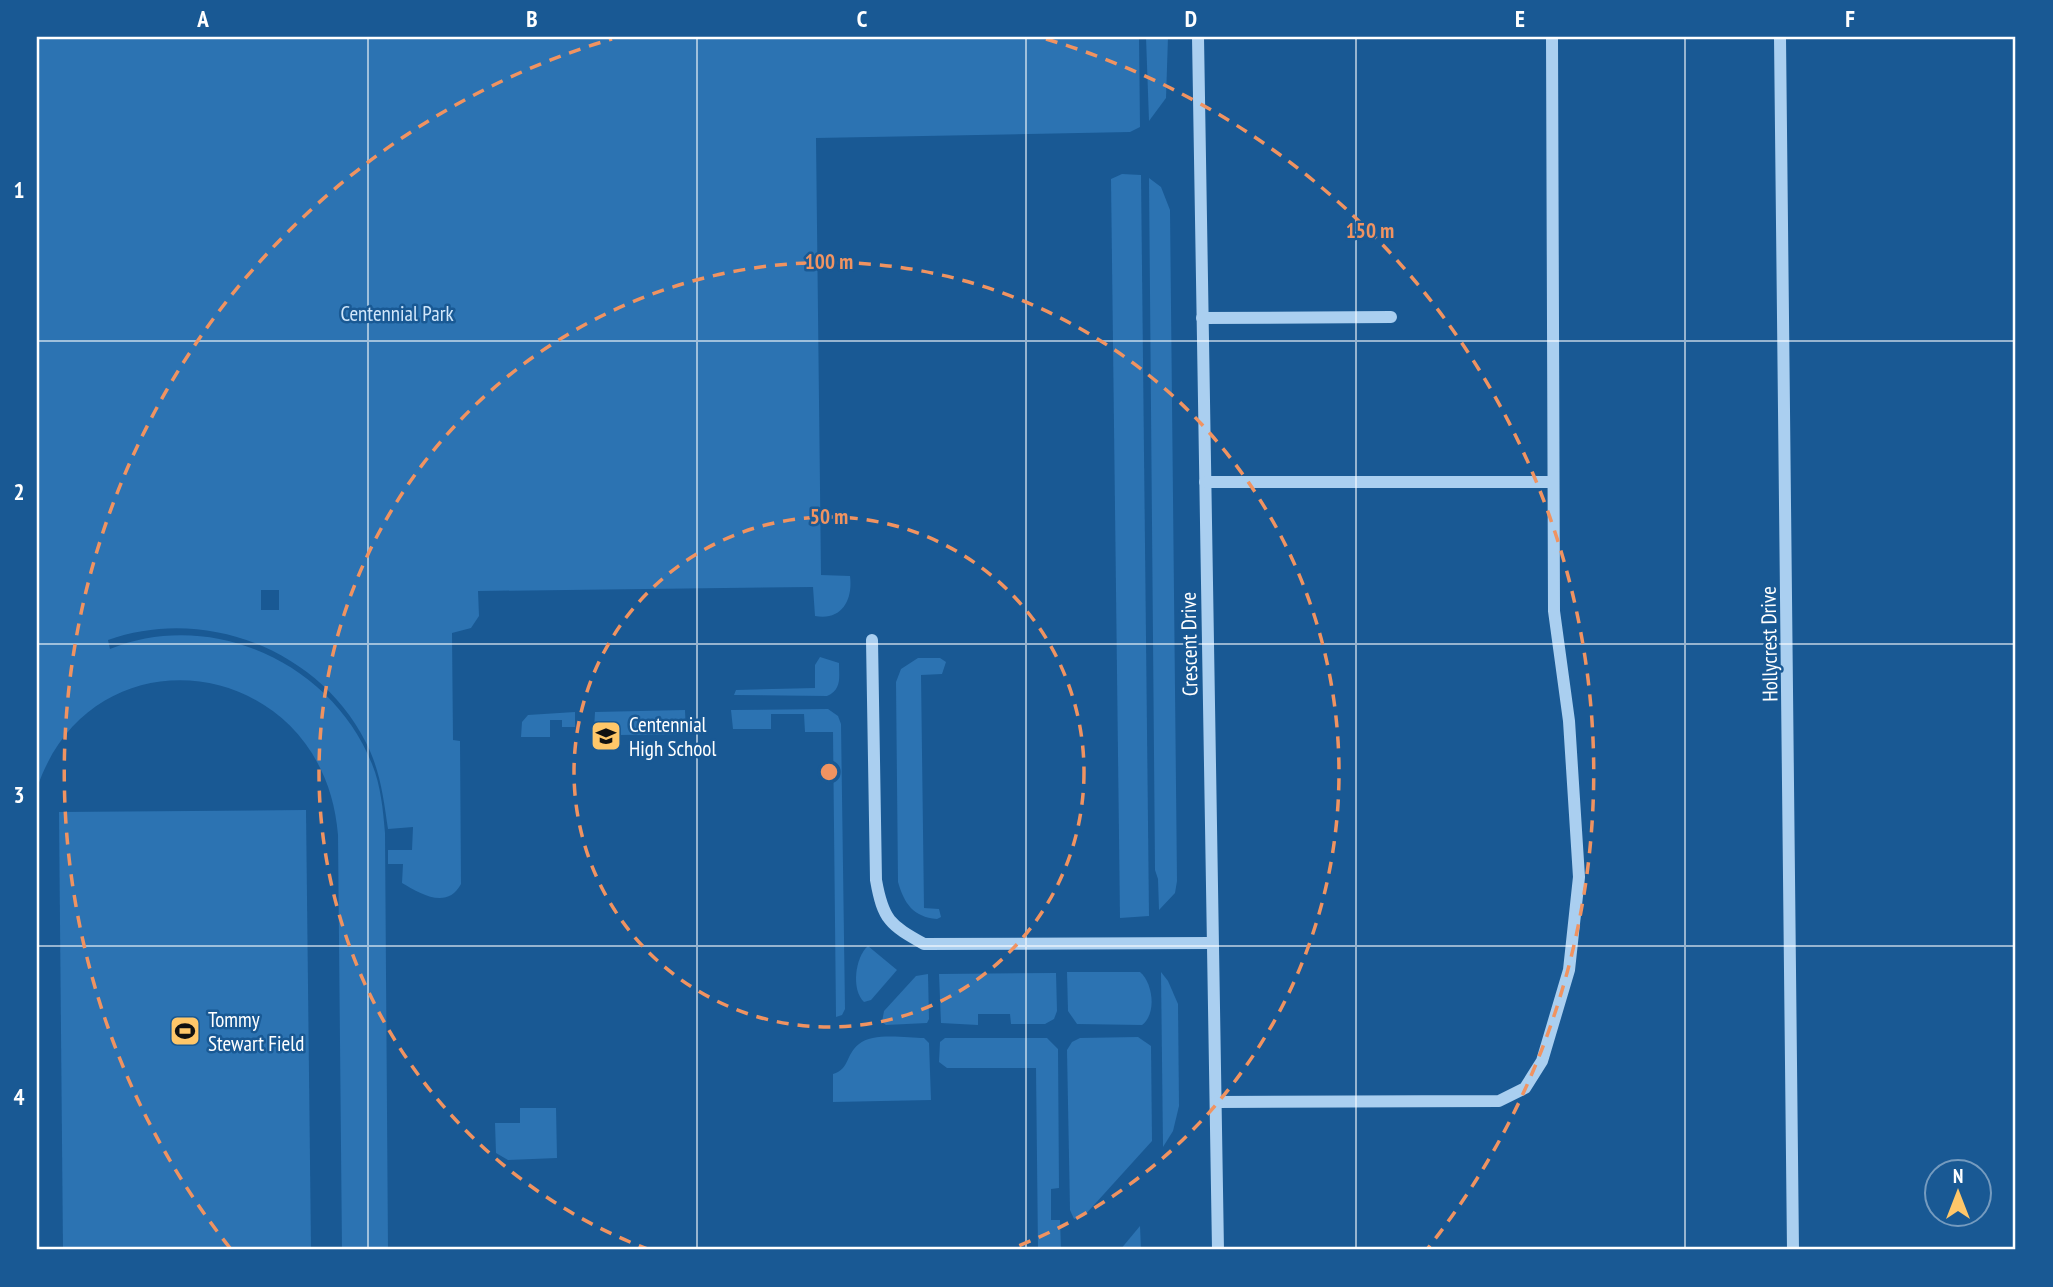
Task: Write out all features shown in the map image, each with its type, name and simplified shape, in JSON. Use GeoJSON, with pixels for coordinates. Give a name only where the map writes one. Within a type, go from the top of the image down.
{"type":"FeatureCollection","features":[{"type":"Feature","properties":{"kind":"street","name":"Crescent Drive"},"geometry":{"type":"LineString","coordinates":[[1198,37],[1218,1250]]}},
{"type":"Feature","properties":{"kind":"street"},"geometry":{"type":"LineString","coordinates":[[1216,1102],[1499,1101],[1525,1088],[1542,1060],[1569,970],[1578,877],[1569,721],[1554,611],[1552,37]]}},
{"type":"Feature","properties":{"kind":"street","name":"Hollycrest Drive"},"geometry":{"type":"LineString","coordinates":[[1780,37],[1793,1250]]}},
{"type":"Feature","properties":{"kind":"street"},"geometry":{"type":"LineString","coordinates":[[1202,318],[1391,317]]}},
{"type":"Feature","properties":{"kind":"street"},"geometry":{"type":"LineString","coordinates":[[1205,482],[1552,482]]}},
{"type":"Feature","properties":{"kind":"street"},"geometry":{"type":"LineString","coordinates":[[872,640],[876,880],[881,909],[897,929],[925,944],[1212,943]]}},
{"type":"Feature","properties":{"kind":"green space","name":"Centennial Park"},"geometry":{"type":"Polygon","coordinates":[[[37,37],[1139,37],[1140,127],[1130,132],[816,138],[821,575],[850,576],[847,601],[839,612],[824,617],[815,616],[813,587],[478,591],[479,616],[471,628],[452,633],[453,740],[460,741],[461,884],[449,896],[433,897],[409,887],[402,883],[403,864],[388,864],[388,850],[412,850],[413,827],[388,829],[379,780],[370,751],[350,717],[325,687],[295,663],[260,645],[224,633],[185,628],[146,630],[108,640],[110,649],[149,638],[188,635],[227,641],[264,653],[298,672],[329,698],[353,728],[372,764],[380,789],[385,833],[388,1250],[342,1250],[338,835],[323,775],[293,729],[251,698],[203,682],[153,683],[106,700],[65,735],[37,788],[37,37]],[[261,590],[261,610],[279,610],[279,590],[261,590]]]}},
{"type":"Feature","properties":{"kind":"green space"},"geometry":{"type":"Polygon","coordinates":[[[1146,37],[1168,37],[1166,98],[1149,121],[1146,37]]]}},
{"type":"Feature","properties":{"kind":"green space"},"geometry":{"type":"Polygon","coordinates":[[[1122,174],[1141,175],[1149,916],[1120,918],[1111,179],[1122,174]]]}},
{"type":"Feature","properties":{"kind":"green space"},"geometry":{"type":"Polygon","coordinates":[[[1149,178],[1161,187],[1170,210],[1177,881],[1175,893],[1159,910],[1155,870],[1149,178]]]}},
{"type":"Feature","properties":{"kind":"green space"},"geometry":{"type":"Polygon","coordinates":[[[820,657],[839,663],[837,686],[827,696],[734,695],[736,690],[815,688],[815,665],[820,657]]]}},
{"type":"Feature","properties":{"kind":"green space"},"geometry":{"type":"Polygon","coordinates":[[[918,658],[940,658],[946,662],[942,674],[921,675],[924,908],[939,909],[941,917],[937,919],[929,918],[911,908],[898,882],[896,682],[901,669],[918,658]]]}},
{"type":"Feature","properties":{"kind":"green space"},"geometry":{"type":"Polygon","coordinates":[[[828,709],[838,716],[841,724],[845,1009],[842,1015],[836,1017],[833,732],[805,732],[804,714],[771,714],[771,729],[733,729],[731,710],[828,709]]]}},
{"type":"Feature","properties":{"kind":"green space"},"geometry":{"type":"Polygon","coordinates":[[[685,710],[686,734],[620,735],[619,730],[594,730],[595,712],[685,710]]]}},
{"type":"Feature","properties":{"kind":"green space"},"geometry":{"type":"Polygon","coordinates":[[[575,712],[575,727],[562,727],[562,720],[550,720],[550,737],[521,737],[522,722],[528,715],[575,712]]]}},
{"type":"Feature","properties":{"kind":"green space","name":"Tommy Stewart Field"},"geometry":{"type":"Polygon","coordinates":[[[306,810],[311,1250],[63,1250],[59,812],[306,810]]]}},
{"type":"Feature","properties":{"kind":"green space"},"geometry":{"type":"Polygon","coordinates":[[[868,946],[897,970],[871,1000],[864,1002],[857,990],[856,974],[860,958],[868,946]]]}},
{"type":"Feature","properties":{"kind":"green space"},"geometry":{"type":"Polygon","coordinates":[[[1067,972],[1140,972],[1148,983],[1152,998],[1147,1020],[1142,1025],[1077,1024],[1068,1011],[1067,972]]]}},
{"type":"Feature","properties":{"kind":"green space"},"geometry":{"type":"Polygon","coordinates":[[[1161,972],[1178,1004],[1179,1106],[1173,1131],[1163,1147],[1161,972]]]}},
{"type":"Feature","properties":{"kind":"green space"},"geometry":{"type":"Polygon","coordinates":[[[1056,973],[1057,1011],[1054,1019],[1045,1024],[1011,1024],[1010,1014],[978,1014],[978,1025],[941,1023],[939,974],[1056,973]]]}},
{"type":"Feature","properties":{"kind":"green space"},"geometry":{"type":"Polygon","coordinates":[[[928,974],[927,1023],[886,1025],[882,1022],[884,1011],[916,976],[928,974]]]}},
{"type":"Feature","properties":{"kind":"green space"},"geometry":{"type":"Polygon","coordinates":[[[881,1037],[924,1038],[929,1043],[931,1100],[833,1102],[833,1074],[842,1069],[859,1044],[881,1037]]]}},
{"type":"Feature","properties":{"kind":"green space"},"geometry":{"type":"Polygon","coordinates":[[[1138,1037],[1151,1046],[1152,1141],[1084,1216],[1074,1219],[1070,1210],[1067,1050],[1072,1042],[1080,1038],[1138,1037]]]}},
{"type":"Feature","properties":{"kind":"green space"},"geometry":{"type":"Polygon","coordinates":[[[945,1038],[1047,1038],[1058,1049],[1059,1188],[1051,1189],[1051,1220],[1060,1220],[1061,1250],[1038,1250],[1036,1068],[947,1068],[939,1062],[940,1042],[945,1038]]]}},
{"type":"Feature","properties":{"kind":"green space"},"geometry":{"type":"Polygon","coordinates":[[[520,1108],[556,1108],[557,1158],[508,1160],[496,1153],[495,1123],[520,1123],[520,1108]]]}},
{"type":"Feature","properties":{"kind":"green space"},"geometry":{"type":"Polygon","coordinates":[[[1140,1226],[1141,1250],[1120,1250],[1140,1226]]]}},
{"type":"Feature","properties":{"kind":"place","name":"Centennial High School"},"geometry":{"type":"Point","coordinates":[606,736]}},
{"type":"Feature","properties":{"kind":"place","name":"Tommy Stewart Field"},"geometry":{"type":"Point","coordinates":[185,1031]}}]}
